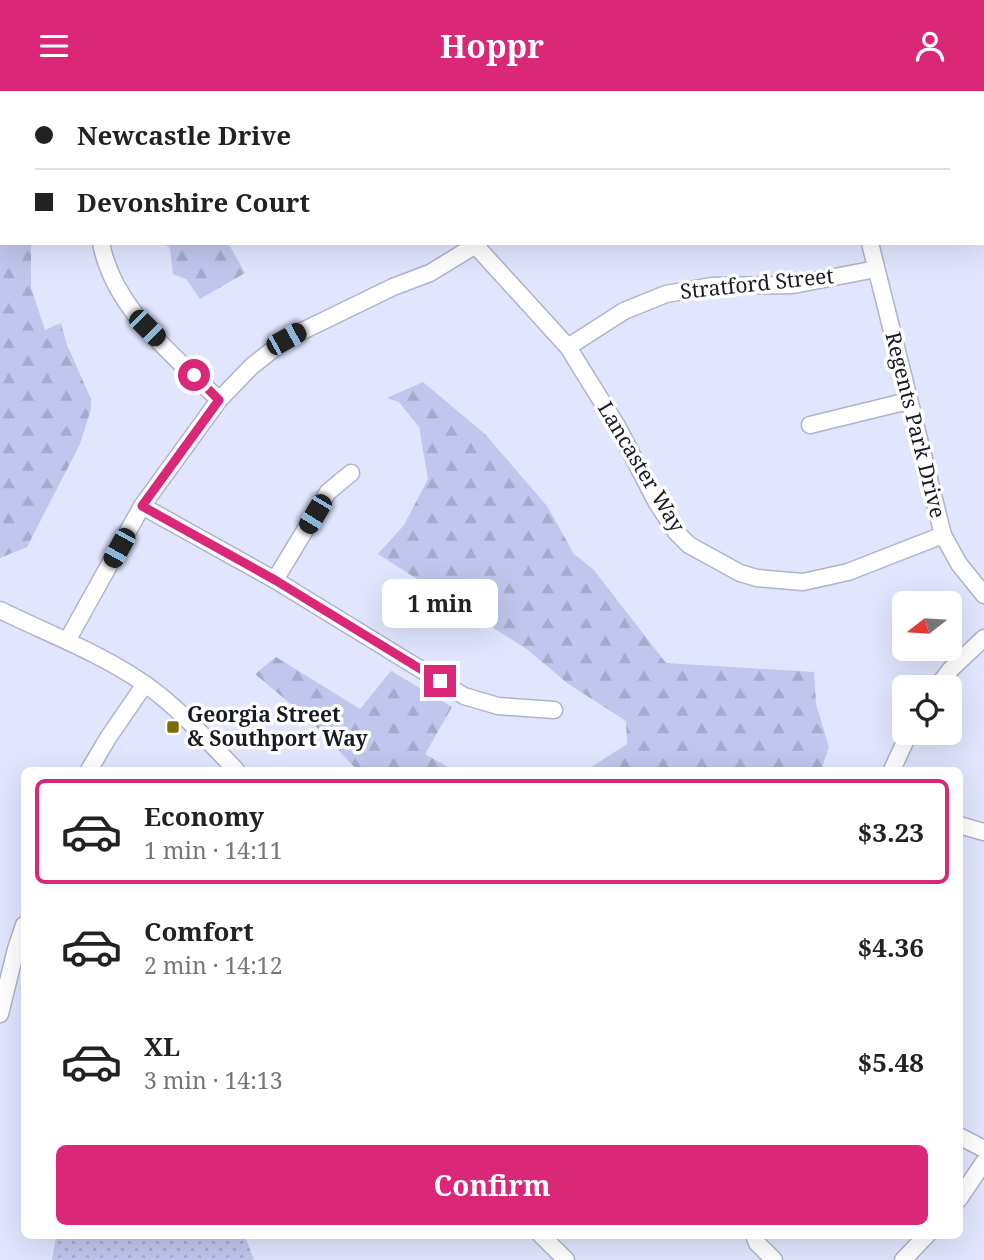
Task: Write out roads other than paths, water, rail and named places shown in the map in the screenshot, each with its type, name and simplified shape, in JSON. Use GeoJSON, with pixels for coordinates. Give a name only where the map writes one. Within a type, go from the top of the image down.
{"type":"FeatureCollection","features":[{"type":"Feature","properties":{"kind":"street"},"geometry":{"type":"LineString","coordinates":[[102,245],[109,272],[131,311],[219,400]]}},
{"type":"Feature","properties":{"kind":"street"},"geometry":{"type":"LineString","coordinates":[[67,641],[142,506],[219,400],[252,366],[286,339],[393,287],[430,273],[475,245]]}},
{"type":"Feature","properties":{"kind":"street","name":"Lancaster Way"},"geometry":{"type":"LineString","coordinates":[[478,245],[568,347],[617,426],[657,503],[676,532],[689,545],[740,573],[757,578],[803,582],[848,572],[943,535]]}},
{"type":"Feature","properties":{"kind":"street","name":"Regents Park Drive"},"geometry":{"type":"LineString","coordinates":[[870,245],[943,535],[959,564],[984,595]]}},
{"type":"Feature","properties":{"kind":"street","name":"Stratford Street"},"geometry":{"type":"LineString","coordinates":[[568,347],[624,311],[666,294],[712,286],[793,285],[876,268]]}},
{"type":"Feature","properties":{"kind":"street"},"geometry":{"type":"LineString","coordinates":[[810,425],[908,401]]}},
{"type":"Feature","properties":{"kind":"street"},"geometry":{"type":"LineString","coordinates":[[275,580],[328,492],[351,473]]}},
{"type":"Feature","properties":{"kind":"street"},"geometry":{"type":"LineString","coordinates":[[142,506],[275,580],[464,695],[498,706],[554,710]]}},
{"type":"Feature","properties":{"kind":"street"},"geometry":{"type":"LineString","coordinates":[[0,610],[67,641],[145,684],[233,767]]}},
{"type":"Feature","properties":{"kind":"street"},"geometry":{"type":"LineString","coordinates":[[946,675],[984,638]]}},
{"type":"Feature","properties":{"kind":"street"},"geometry":{"type":"LineString","coordinates":[[91,767],[145,684]]}},
{"type":"Feature","properties":{"kind":"street"},"geometry":{"type":"LineString","coordinates":[[893,767],[903,745]]}},
{"type":"Feature","properties":{"kind":"street"},"geometry":{"type":"LineString","coordinates":[[963,826],[984,832]]}},
{"type":"Feature","properties":{"kind":"street"},"geometry":{"type":"LineString","coordinates":[[0,1014],[21,934]]}},
{"type":"Feature","properties":{"kind":"street"},"geometry":{"type":"LineString","coordinates":[[963,1138],[984,1149]]}},
{"type":"Feature","properties":{"kind":"street"},"geometry":{"type":"LineString","coordinates":[[963,1193],[984,1162]]}},
{"type":"Feature","properties":{"kind":"street"},"geometry":{"type":"LineString","coordinates":[[547,1239],[566,1260]]}},
{"type":"Feature","properties":{"kind":"street"},"geometry":{"type":"LineString","coordinates":[[756,1239],[774,1260]]}},
{"type":"Feature","properties":{"kind":"street"},"geometry":{"type":"LineString","coordinates":[[903,1260],[923,1239]]}},
{"type":"Feature","properties":{"kind":"place","name":"Georgia Street & Southport Way"},"geometry":{"type":"Point","coordinates":[173,727]}}]}
